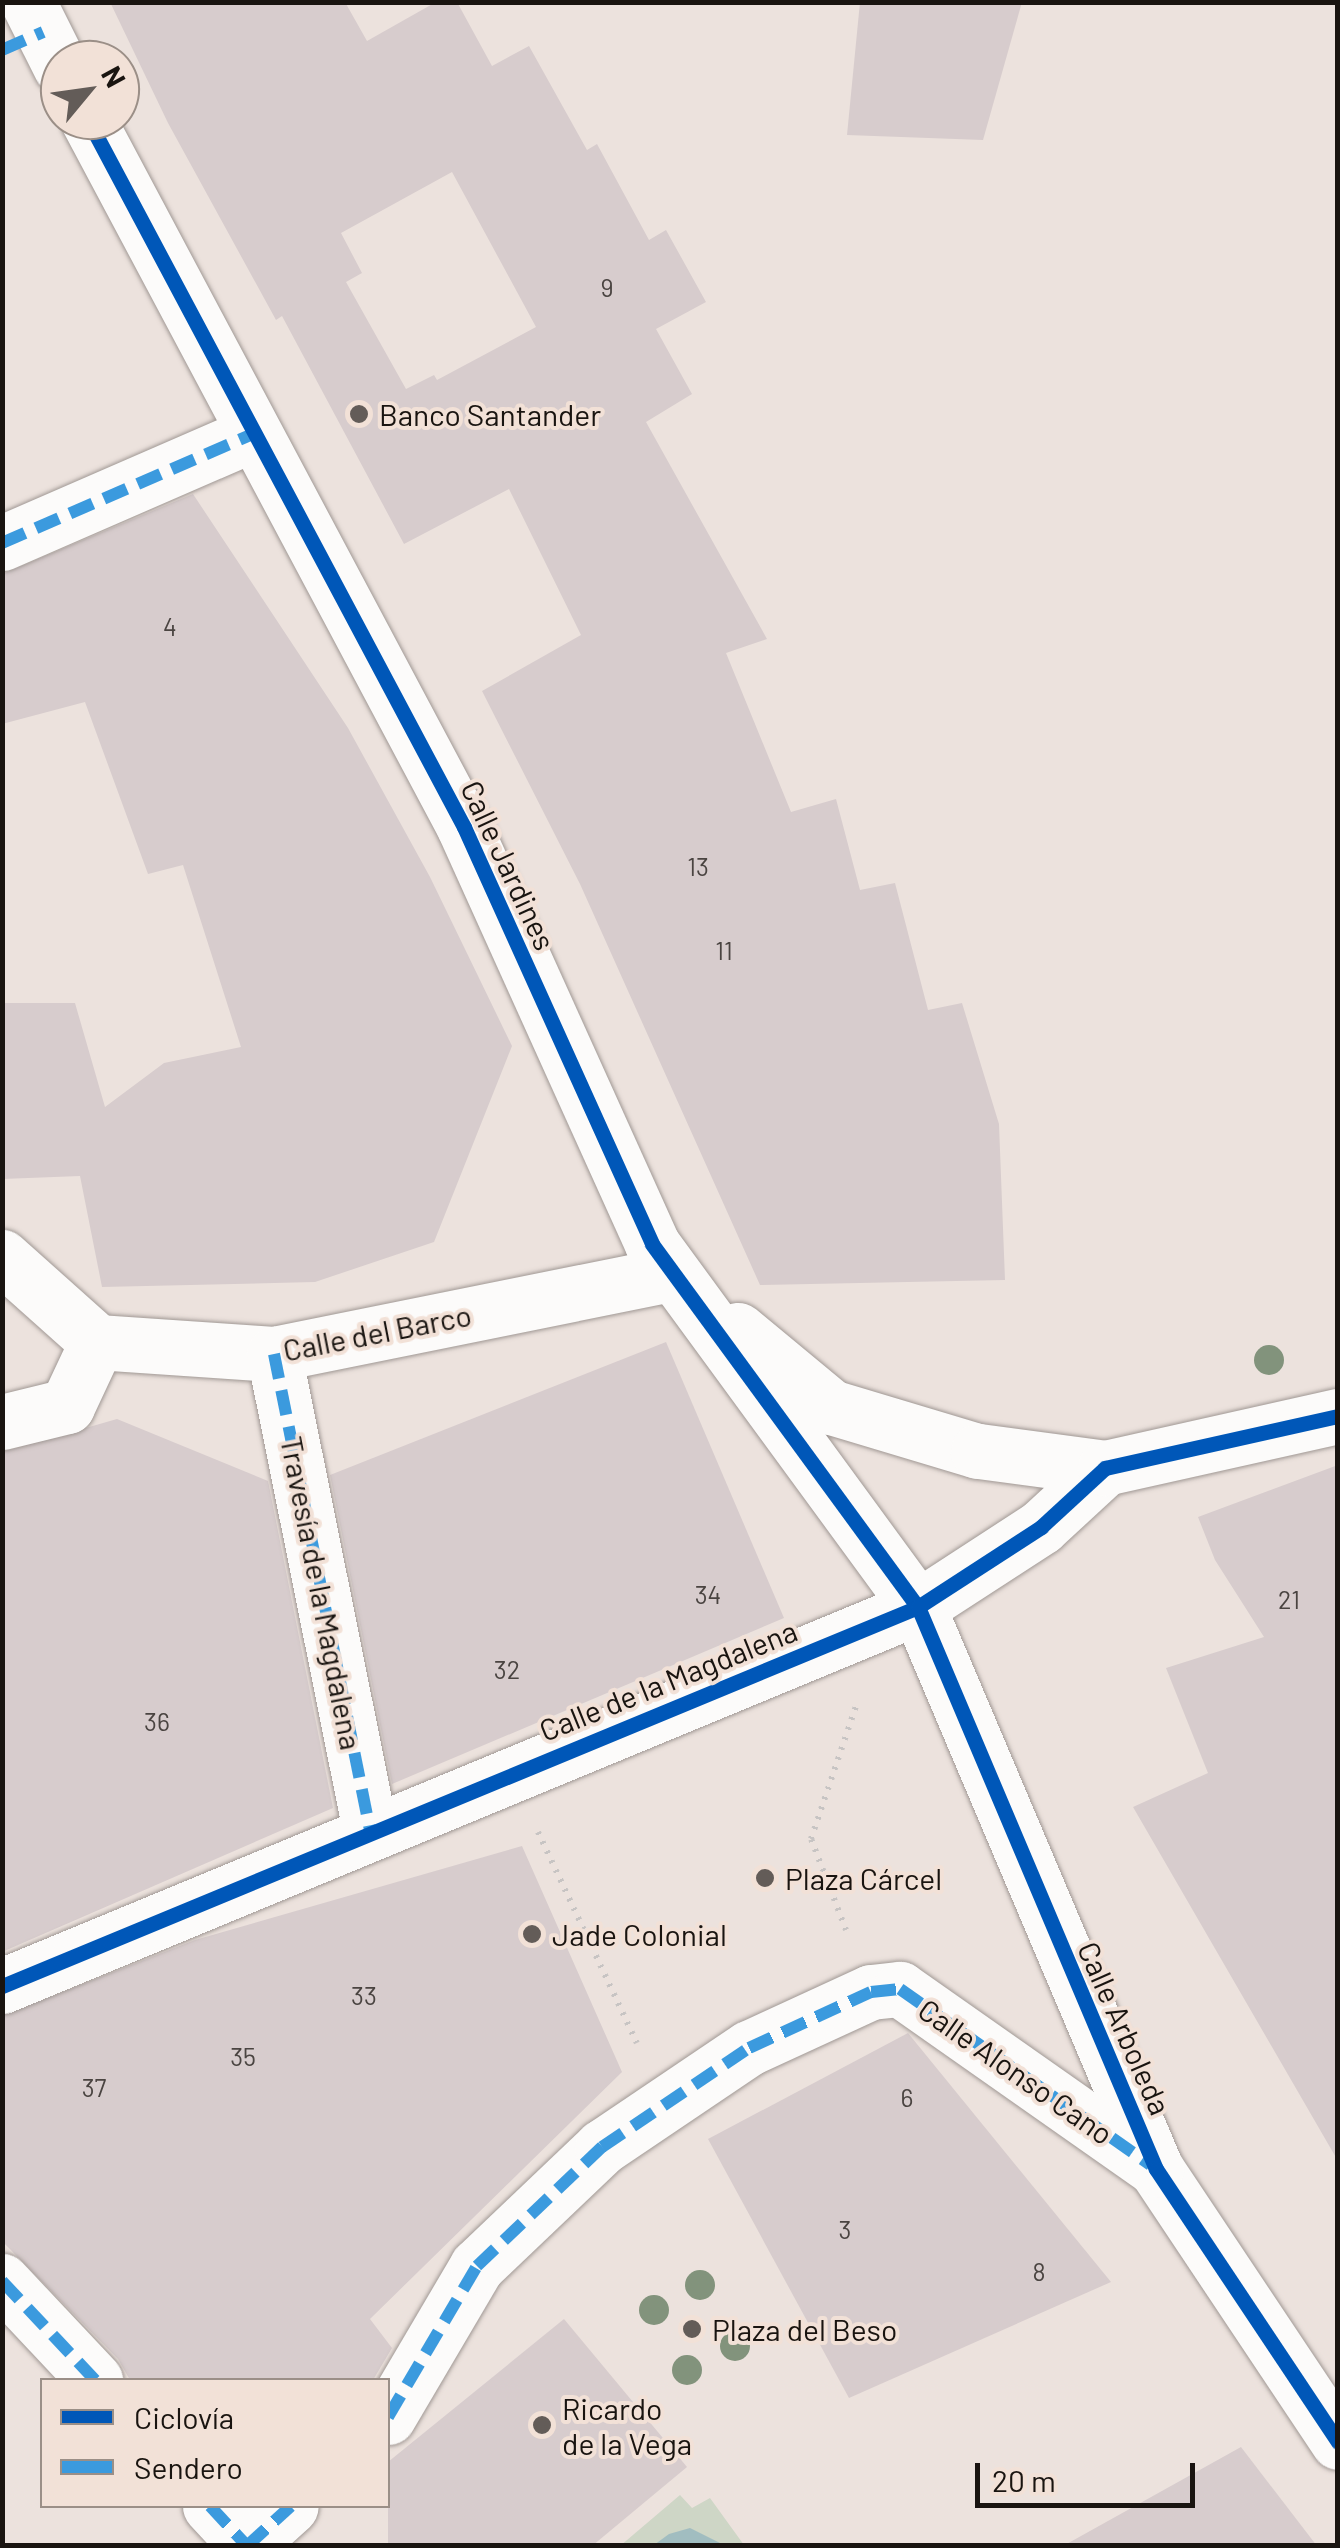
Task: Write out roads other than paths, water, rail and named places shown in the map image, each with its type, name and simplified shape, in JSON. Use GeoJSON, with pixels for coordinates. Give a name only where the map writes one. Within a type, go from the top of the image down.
{"type":"FeatureCollection","features":[{"type":"Feature","properties":{"kind":"street","name":"Calle Jardines"},"geometry":{"type":"LineString","coordinates":[[99,140],[464,827],[670,1274],[918,1607]]}},
{"type":"Feature","properties":{"kind":"street"},"geometry":{"type":"LineString","coordinates":[[2,544],[253,434]]}},
{"type":"Feature","properties":{"kind":"street"},"geometry":{"type":"LineString","coordinates":[[2,1257],[97,1342],[67,1406],[2,1422]]}},
{"type":"Feature","properties":{"kind":"street","name":"Calle Jardines"},"geometry":{"type":"LineString","coordinates":[[670,1274],[831,1407],[978,1451],[1105,1468]]}},
{"type":"Feature","properties":{"kind":"street","name":"Calle del Barco"},"geometry":{"type":"LineString","coordinates":[[97,1342],[274,1354],[670,1274]]}},
{"type":"Feature","properties":{"kind":"street","name":"Travesía de la Magdalena"},"geometry":{"type":"LineString","coordinates":[[274,1354],[370,1832]]}},
{"type":"Feature","properties":{"kind":"street"},"geometry":{"type":"LineString","coordinates":[[1105,1468],[1338,1416]]}},
{"type":"Feature","properties":{"kind":"street","name":"Calle de la Magdalena"},"geometry":{"type":"LineString","coordinates":[[2,1986],[918,1607],[1041,1527],[1105,1468]]}},
{"type":"Feature","properties":{"kind":"street","name":"Calle Arboleda"},"geometry":{"type":"LineString","coordinates":[[918,1607],[1156,2169],[1338,2442]]}},
{"type":"Feature","properties":{"kind":"street","name":"Calle Alonso Cano"},"geometry":{"type":"LineString","coordinates":[[390,2414],[477,2266],[602,2146],[664,2100],[749,2048],[870,1992],[900,1989],[1156,2169]]}},
{"type":"Feature","properties":{"kind":"street"},"geometry":{"type":"LineString","coordinates":[[2,2281],[92,2378]]}},
{"type":"Feature","properties":{"kind":"street"},"geometry":{"type":"LineString","coordinates":[[212,2508],[247,2546],[289,2508]]}},
{"type":"Feature","properties":{"kind":"water"},"geometry":{"type":"Polygon","coordinates":[[[690,2528],[724,2545],[654,2545],[669,2534],[690,2528]]]}},
{"type":"Feature","properties":{"kind":"place","name":"Banco Santander"},"geometry":{"type":"Point","coordinates":[359,414]}},
{"type":"Feature","properties":{"kind":"place","name":"Plaza Cárcel"},"geometry":{"type":"Point","coordinates":[765,1878]}},
{"type":"Feature","properties":{"kind":"place","name":"Jade Colonial"},"geometry":{"type":"Point","coordinates":[532,1934]}},
{"type":"Feature","properties":{"kind":"place","name":"Plaza del Beso"},"geometry":{"type":"Point","coordinates":[692,2329]}},
{"type":"Feature","properties":{"kind":"place","name":"Ricardo de la Vega"},"geometry":{"type":"Point","coordinates":[542,2425]}}]}
